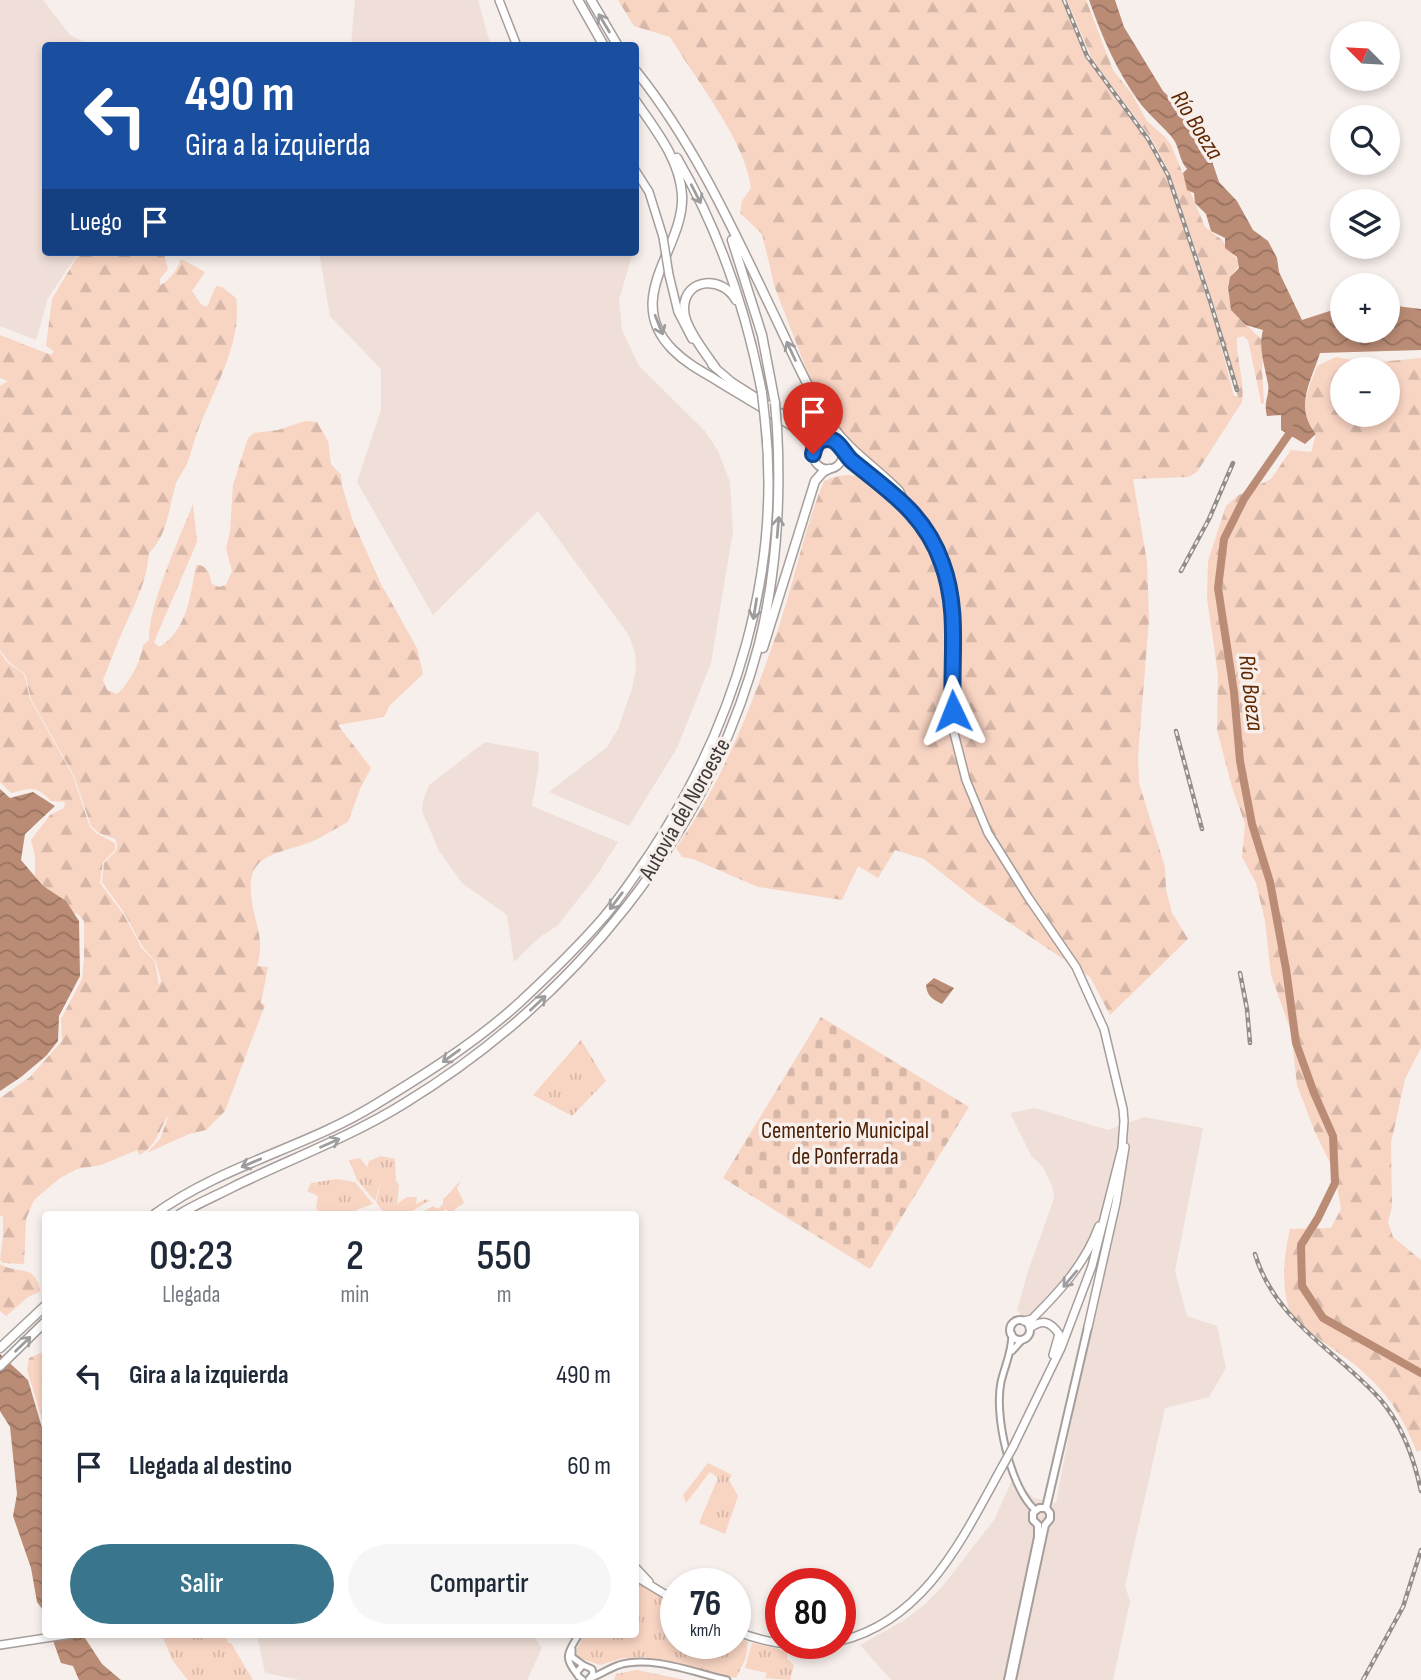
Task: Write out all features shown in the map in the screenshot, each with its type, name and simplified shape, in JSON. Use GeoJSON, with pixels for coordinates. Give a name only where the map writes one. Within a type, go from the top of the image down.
{"type":"FeatureCollection","features":[{"type":"Feature","properties":{"kind":"highway"},"geometry":{"type":"LineString","coordinates":[[499,0],[515,42]]}},
{"type":"Feature","properties":{"kind":"highway"},"geometry":{"type":"LineString","coordinates":[[578,0],[602,42]]}},
{"type":"Feature","properties":{"kind":"highway"},"geometry":{"type":"LineString","coordinates":[[591,0],[616,42]]}},
{"type":"Feature","properties":{"kind":"highway"},"geometry":{"type":"LineString","coordinates":[[639,76],[654,94],[702,169],[817,411],[834,440],[861,469],[904,502]]}},
{"type":"Feature","properties":{"kind":"highway","name":"Autovía del Noroeste"},"geometry":{"type":"LineString","coordinates":[[186,1211],[364,1126],[449,1075],[505,1033],[577,965],[620,916],[654,869],[699,794],[739,708],[764,619],[775,558],[780,475],[775,403],[762,335],[735,248],[688,154],[639,77]]}},
{"type":"Feature","properties":{"kind":"highway","name":"Autovía del Noroeste"},"geometry":{"type":"LineString","coordinates":[[160,1211],[228,1173],[369,1109],[429,1072],[518,1004],[568,956],[604,916],[637,873],[663,834],[720,724],[754,617],[767,530],[769,461],[747,324],[727,258],[690,181],[639,100]]}},
{"type":"Feature","properties":{"kind":"highway"},"geometry":{"type":"LineString","coordinates":[[639,107],[674,164],[681,191],[678,222],[655,280],[654,312],[661,331],[672,349],[690,364],[808,437],[817,465],[832,468]]}},
{"type":"Feature","properties":{"kind":"highway"},"geometry":{"type":"LineString","coordinates":[[639,176],[649,192],[663,237],[673,296],[684,327],[715,367],[732,382],[822,440],[834,440]]}},
{"type":"Feature","properties":{"kind":"highway"},"geometry":{"type":"LineString","coordinates":[[715,367],[696,340],[684,310],[693,289],[710,283],[725,286],[737,301],[760,393]]}},
{"type":"Feature","properties":{"kind":"highway"},"geometry":{"type":"LineString","coordinates":[[801,373],[841,438],[899,491],[929,536],[942,562],[954,616],[951,660],[953,729],[966,780],[988,832],[1076,967],[1104,1029],[1124,1121],[1125,1157],[1088,1328]]}},
{"type":"Feature","properties":{"kind":"highway"},"geometry":{"type":"LineString","coordinates":[[797,424],[810,435],[813,451]]}},
{"type":"Feature","properties":{"kind":"highway"},"geometry":{"type":"LineString","coordinates":[[813,451],[822,440]]}},
{"type":"Feature","properties":{"kind":"highway"},"geometry":{"type":"LineString","coordinates":[[832,468],[842,458],[842,451]]}},
{"type":"Feature","properties":{"kind":"highway"},"geometry":{"type":"LineString","coordinates":[[699,794],[711,778],[746,699],[815,481],[823,472],[832,468],[852,465],[861,469]]}},
{"type":"Feature","properties":{"kind":"highway"},"geometry":{"type":"LineString","coordinates":[[856,1635],[875,1628],[907,1607],[931,1583],[952,1556],[1013,1447],[1061,1348],[1083,1293],[1117,1172],[1124,1121]]}},
{"type":"Feature","properties":{"kind":"highway"},"geometry":{"type":"LineString","coordinates":[[1027,1325],[1077,1270],[1092,1244],[1117,1172]]}},
{"type":"Feature","properties":{"kind":"highway"},"geometry":{"type":"LineString","coordinates":[[0,1348],[42,1309]]}},
{"type":"Feature","properties":{"kind":"highway"},"geometry":{"type":"LineString","coordinates":[[1027,1325],[1045,1321],[1053,1325],[1059,1334],[1058,1343],[1031,1411]]}},
{"type":"Feature","properties":{"kind":"highway"},"geometry":{"type":"LineString","coordinates":[[0,1366],[42,1325]]}},
{"type":"Feature","properties":{"kind":"highway"},"geometry":{"type":"LineString","coordinates":[[639,1571],[654,1588]]}},
{"type":"Feature","properties":{"kind":"highway"},"geometry":{"type":"LineString","coordinates":[[639,1579],[660,1592]]}},
{"type":"Feature","properties":{"kind":"highway"},"geometry":{"type":"LineString","coordinates":[[0,1645],[46,1638]]}},
{"type":"Feature","properties":{"kind":"main road"},"geometry":{"type":"LineString","coordinates":[[1014,1323],[1027,1325],[1029,1334],[1022,1340],[1017,1340],[1011,1329],[1014,1323]]}},
{"type":"Feature","properties":{"kind":"main road"},"geometry":{"type":"LineString","coordinates":[[1010,1680],[1042,1525],[1051,1516],[1046,1508],[1088,1328]]}},
{"type":"Feature","properties":{"kind":"main road"},"geometry":{"type":"LineString","coordinates":[[1042,1525],[1032,1520],[1034,1510],[1046,1508]]}},
{"type":"Feature","properties":{"kind":"street"},"geometry":{"type":"LineString","coordinates":[[1012,1334],[999,1398],[1002,1436],[1024,1497],[1034,1510]]}},
{"type":"Feature","properties":{"kind":"street"},"geometry":{"type":"LineString","coordinates":[[1010,1354],[1022,1340]]}},
{"type":"Feature","properties":{"kind":"street"},"geometry":{"type":"LineString","coordinates":[[577,1638],[568,1659],[577,1674],[586,1680]]}},
{"type":"Feature","properties":{"kind":"street"},"geometry":{"type":"LineString","coordinates":[[573,1646],[572,1657],[583,1665],[603,1671]]}},
{"type":"Feature","properties":{"kind":"street"},"geometry":{"type":"LineString","coordinates":[[586,1680],[626,1664],[644,1663],[727,1680]]}},
{"type":"Feature","properties":{"kind":"street"},"geometry":{"type":"LineString","coordinates":[[577,1674],[579,1667],[583,1665]]}},
{"type":"Feature","properties":{"kind":"street"},"geometry":{"type":"LineString","coordinates":[[586,1680],[592,1676],[592,1669]]}},
{"type":"Feature","properties":{"kind":"shaded area"},"geometry":{"type":"Polygon","coordinates":[[[0,0],[43,0],[70,35],[85,42],[42,42],[42,256],[76,256],[48,298],[36,340],[0,326],[0,0]]]}},
{"type":"Feature","properties":{"kind":"shaded area"},"geometry":{"type":"Polygon","coordinates":[[[355,0],[478,0],[491,42],[351,42],[355,0]]]}},
{"type":"Feature","properties":{"kind":"shaded area"},"geometry":{"type":"Polygon","coordinates":[[[320,256],[632,256],[619,300],[622,330],[639,366],[705,431],[718,451],[730,482],[733,531],[711,663],[677,748],[629,826],[549,792],[607,747],[618,729],[632,689],[636,668],[635,652],[628,634],[538,511],[433,615],[357,482],[381,410],[381,369],[330,316],[320,256]]]}},
{"type":"Feature","properties":{"kind":"shaded area"},"geometry":{"type":"Polygon","coordinates":[[[485,742],[539,752],[532,806],[618,842],[595,878],[557,926],[541,936],[514,962],[507,915],[462,883],[439,851],[422,811],[429,785],[485,742]]]}},
{"type":"Feature","properties":{"kind":"shaded area"},"geometry":{"type":"Polygon","coordinates":[[[1035,1108],[1108,1130],[1144,1117],[1203,1128],[1175,1271],[1187,1316],[1217,1326],[1226,1368],[1209,1397],[1165,1408],[1125,1586],[1130,1601],[1113,1680],[891,1680],[860,1645],[903,1621],[942,1587],[994,1520],[1013,1478],[1034,1498],[1056,1503],[1074,1407],[1115,1225],[1096,1223],[1076,1265],[1028,1317],[1022,1316],[1017,1310],[1054,1199],[1053,1188],[1043,1167],[1032,1157],[1010,1113],[1035,1108]]]}},
{"type":"Feature","properties":{"kind":"shaded area"},"geometry":{"type":"Polygon","coordinates":[[[258,1638],[535,1638],[542,1648],[527,1680],[300,1680],[265,1673],[258,1638]]]}},
{"type":"Feature","properties":{"kind":"green space"},"geometry":{"type":"Polygon","coordinates":[[[618,0],[1062,0],[1089,61],[1148,140],[1166,173],[1217,331],[1234,396],[1238,397],[1216,311],[1169,171],[1151,138],[1092,59],[1067,0],[1086,0],[1113,70],[1132,94],[1147,121],[1171,145],[1205,227],[1222,240],[1240,264],[1230,278],[1229,296],[1238,314],[1264,342],[1264,403],[1261,404],[1248,340],[1243,336],[1237,338],[1242,402],[1197,472],[1188,477],[1133,479],[1147,562],[1149,619],[1138,756],[1139,783],[1165,867],[1166,890],[1172,913],[1188,939],[1110,1015],[1090,977],[977,901],[924,859],[895,850],[878,878],[858,866],[842,900],[758,887],[693,859],[682,857],[676,848],[709,795],[737,738],[781,620],[811,515],[824,481],[849,475],[874,483],[883,470],[842,432],[826,409],[807,371],[775,288],[762,234],[740,213],[742,201],[751,188],[740,151],[730,131],[670,37],[634,26],[618,0]]]}},
{"type":"Feature","properties":{"kind":"green space"},"geometry":{"type":"Polygon","coordinates":[[[78,256],[165,256],[168,269],[160,279],[160,285],[173,274],[181,259],[205,272],[192,291],[201,304],[207,307],[216,286],[222,287],[236,298],[237,315],[231,350],[187,464],[176,483],[164,529],[149,553],[140,592],[103,680],[107,690],[117,694],[121,690],[137,665],[143,645],[149,640],[159,591],[193,504],[197,542],[154,642],[159,647],[176,632],[182,622],[196,565],[206,568],[212,584],[219,587],[226,585],[232,571],[226,549],[230,532],[233,485],[248,438],[254,433],[278,430],[305,421],[317,422],[328,441],[331,464],[341,475],[352,519],[381,584],[417,648],[423,674],[390,705],[384,717],[338,725],[371,768],[348,822],[311,842],[269,857],[255,869],[251,878],[251,891],[260,943],[257,966],[268,967],[261,1003],[265,1005],[225,1111],[206,1130],[189,1134],[147,1153],[160,1139],[169,1115],[146,1151],[139,1155],[137,1150],[101,1165],[77,1169],[60,1178],[34,1200],[26,1219],[24,1264],[3,1263],[0,1260],[3,1217],[0,1215],[0,1098],[30,1077],[62,1041],[61,1019],[82,979],[84,921],[78,914],[60,910],[62,898],[49,896],[35,878],[35,856],[31,840],[50,815],[64,808],[65,802],[51,801],[33,789],[11,793],[0,782],[0,652],[7,662],[24,674],[30,699],[73,776],[90,827],[96,833],[115,843],[115,850],[103,862],[100,883],[124,915],[141,947],[155,962],[159,985],[161,981],[156,962],[142,946],[125,914],[102,882],[104,863],[116,851],[115,839],[99,833],[91,826],[74,776],[31,699],[25,674],[8,661],[0,650],[0,386],[8,381],[0,378],[0,335],[51,355],[54,351],[46,346],[52,299],[78,256]]]}},
{"type":"Feature","properties":{"kind":"green space"},"geometry":{"type":"Polygon","coordinates":[[[1421,358],[1421,1048],[1405,1079],[1391,1143],[1392,1207],[1388,1222],[1393,1237],[1421,1260],[1421,1450],[1417,1452],[1399,1414],[1376,1384],[1308,1330],[1289,1309],[1284,1269],[1290,1229],[1331,1228],[1341,1209],[1335,1173],[1314,1130],[1297,1085],[1291,1031],[1271,975],[1265,921],[1256,883],[1242,857],[1245,824],[1217,730],[1218,675],[1207,598],[1208,561],[1226,506],[1237,496],[1271,479],[1291,450],[1311,452],[1316,434],[1306,417],[1307,393],[1317,366],[1330,360],[1330,427],[1400,427],[1400,360],[1421,358]]]}},
{"type":"Feature","properties":{"kind":"green space","name":"Cementerio Municipal de Ponferrada"},"geometry":{"type":"Polygon","coordinates":[[[821,1017],[969,1107],[870,1269],[723,1178],[821,1017]]]}},
{"type":"Feature","properties":{"kind":"green space"},"geometry":{"type":"Polygon","coordinates":[[[581,1040],[606,1081],[572,1116],[533,1095],[581,1040]]]}},
{"type":"Feature","properties":{"kind":"green space"},"geometry":{"type":"Polygon","coordinates":[[[381,1156],[395,1159],[396,1181],[399,1185],[397,1204],[407,1197],[417,1197],[416,1204],[426,1199],[429,1201],[412,1211],[383,1211],[376,1202],[382,1178],[375,1201],[357,1180],[349,1160],[360,1158],[367,1167],[369,1161],[381,1156]]]}},
{"type":"Feature","properties":{"kind":"green space"},"geometry":{"type":"Polygon","coordinates":[[[337,1179],[355,1182],[373,1204],[356,1211],[318,1211],[318,1196],[307,1191],[311,1183],[337,1179]]]}},
{"type":"Feature","properties":{"kind":"green space"},"geometry":{"type":"Polygon","coordinates":[[[461,1181],[457,1188],[464,1203],[454,1211],[424,1211],[433,1206],[438,1209],[443,1204],[443,1199],[461,1181]]]}},
{"type":"Feature","properties":{"kind":"green space"},"geometry":{"type":"Polygon","coordinates":[[[0,1264],[30,1273],[41,1291],[28,1297],[6,1316],[0,1311],[0,1264]]]}},
{"type":"Feature","properties":{"kind":"green space"},"geometry":{"type":"Polygon","coordinates":[[[42,1352],[42,1419],[27,1370],[29,1358],[42,1352]]]}},
{"type":"Feature","properties":{"kind":"green space"},"geometry":{"type":"Polygon","coordinates":[[[708,1463],[732,1475],[729,1480],[738,1496],[725,1534],[699,1523],[718,1478],[710,1472],[686,1503],[683,1495],[708,1463]]]}},
{"type":"Feature","properties":{"kind":"green space"},"geometry":{"type":"Polygon","coordinates":[[[639,1583],[660,1597],[660,1659],[746,1659],[736,1678],[646,1657],[623,1658],[600,1665],[577,1657],[577,1649],[582,1638],[639,1638],[639,1583]]]}},
{"type":"Feature","properties":{"kind":"green space"},"geometry":{"type":"Polygon","coordinates":[[[163,1638],[227,1638],[253,1680],[188,1680],[172,1660],[163,1638]]]}},
{"type":"Feature","properties":{"kind":"green space"},"geometry":{"type":"Polygon","coordinates":[[[752,1643],[765,1646],[765,1659],[787,1659],[794,1665],[790,1680],[765,1678],[767,1673],[745,1668],[748,1659],[751,1659],[752,1643]]]}},
{"type":"Feature","properties":{"kind":"green space"},"geometry":{"type":"Polygon","coordinates":[[[637,1670],[685,1680],[614,1680],[616,1674],[637,1670]]]}},
{"type":"Feature","properties":{"kind":"water"},"geometry":{"type":"Polygon","coordinates":[[[1089,0],[1115,0],[1124,27],[1163,91],[1187,115],[1206,143],[1219,182],[1237,201],[1253,230],[1268,241],[1277,258],[1279,272],[1302,320],[1330,311],[1330,343],[1400,343],[1400,306],[1421,309],[1421,350],[1320,353],[1305,405],[1309,424],[1316,434],[1305,444],[1281,430],[1281,415],[1267,416],[1268,388],[1262,350],[1263,330],[1246,325],[1231,310],[1228,288],[1230,277],[1239,268],[1237,257],[1225,248],[1225,238],[1211,231],[1206,214],[1195,203],[1194,193],[1187,190],[1183,173],[1187,169],[1176,144],[1140,103],[1117,67],[1089,0]]]}},
{"type":"Feature","properties":{"kind":"water"},"geometry":{"type":"Polygon","coordinates":[[[0,789],[10,798],[33,792],[55,806],[25,834],[21,860],[43,886],[66,901],[79,921],[80,976],[59,1016],[58,1041],[46,1056],[0,1091],[0,789]]]}},
{"type":"Feature","properties":{"kind":"water"},"geometry":{"type":"Polygon","coordinates":[[[934,978],[954,988],[942,1004],[928,992],[926,985],[934,978]]]}},
{"type":"Feature","properties":{"kind":"water"},"geometry":{"type":"Polygon","coordinates":[[[0,1354],[28,1380],[42,1428],[42,1609],[37,1602],[31,1568],[13,1516],[17,1494],[10,1427],[0,1411],[0,1354]]]}},
{"type":"Feature","properties":{"kind":"water"},"geometry":{"type":"Polygon","coordinates":[[[52,1638],[85,1638],[102,1664],[121,1680],[79,1680],[73,1666],[61,1663],[52,1638]]]}},
{"type":"Feature","properties":{"kind":"waterway","name":"Río Boeza"},"geometry":{"type":"LineString","coordinates":[[1289,423],[1289,434],[1244,499],[1224,539],[1218,588],[1234,692],[1240,761],[1252,824],[1270,882],[1296,1043],[1333,1136],[1335,1183],[1301,1245],[1302,1286],[1323,1318],[1421,1373]]}},
{"type":"Feature","properties":{"kind":"railway"},"geometry":{"type":"LineString","coordinates":[[1064,0],[1087,56],[1148,139],[1168,175],[1237,390]]}},
{"type":"Feature","properties":{"kind":"railway"},"geometry":{"type":"LineString","coordinates":[[1181,571],[1209,519],[1233,463]]}},
{"type":"Feature","properties":{"kind":"railway"},"geometry":{"type":"LineString","coordinates":[[1176,731],[1202,829]]}},
{"type":"Feature","properties":{"kind":"railway"},"geometry":{"type":"LineString","coordinates":[[1240,973],[1250,1043]]}},
{"type":"Feature","properties":{"kind":"railway"},"geometry":{"type":"LineString","coordinates":[[1255,1254],[1264,1277],[1292,1316],[1363,1381],[1388,1409],[1406,1443],[1421,1491]]}},
{"type":"Feature","properties":{"kind":"railway"},"geometry":{"type":"LineString","coordinates":[[1363,1680],[1403,1607],[1421,1550]]}},
{"type":"Feature","properties":{"kind":"route"},"geometry":{"type":"LineString","coordinates":[[813,454],[814,447],[822,440],[834,440],[848,458],[904,502],[929,536],[942,562],[954,616],[951,660],[953,711]]}}]}
